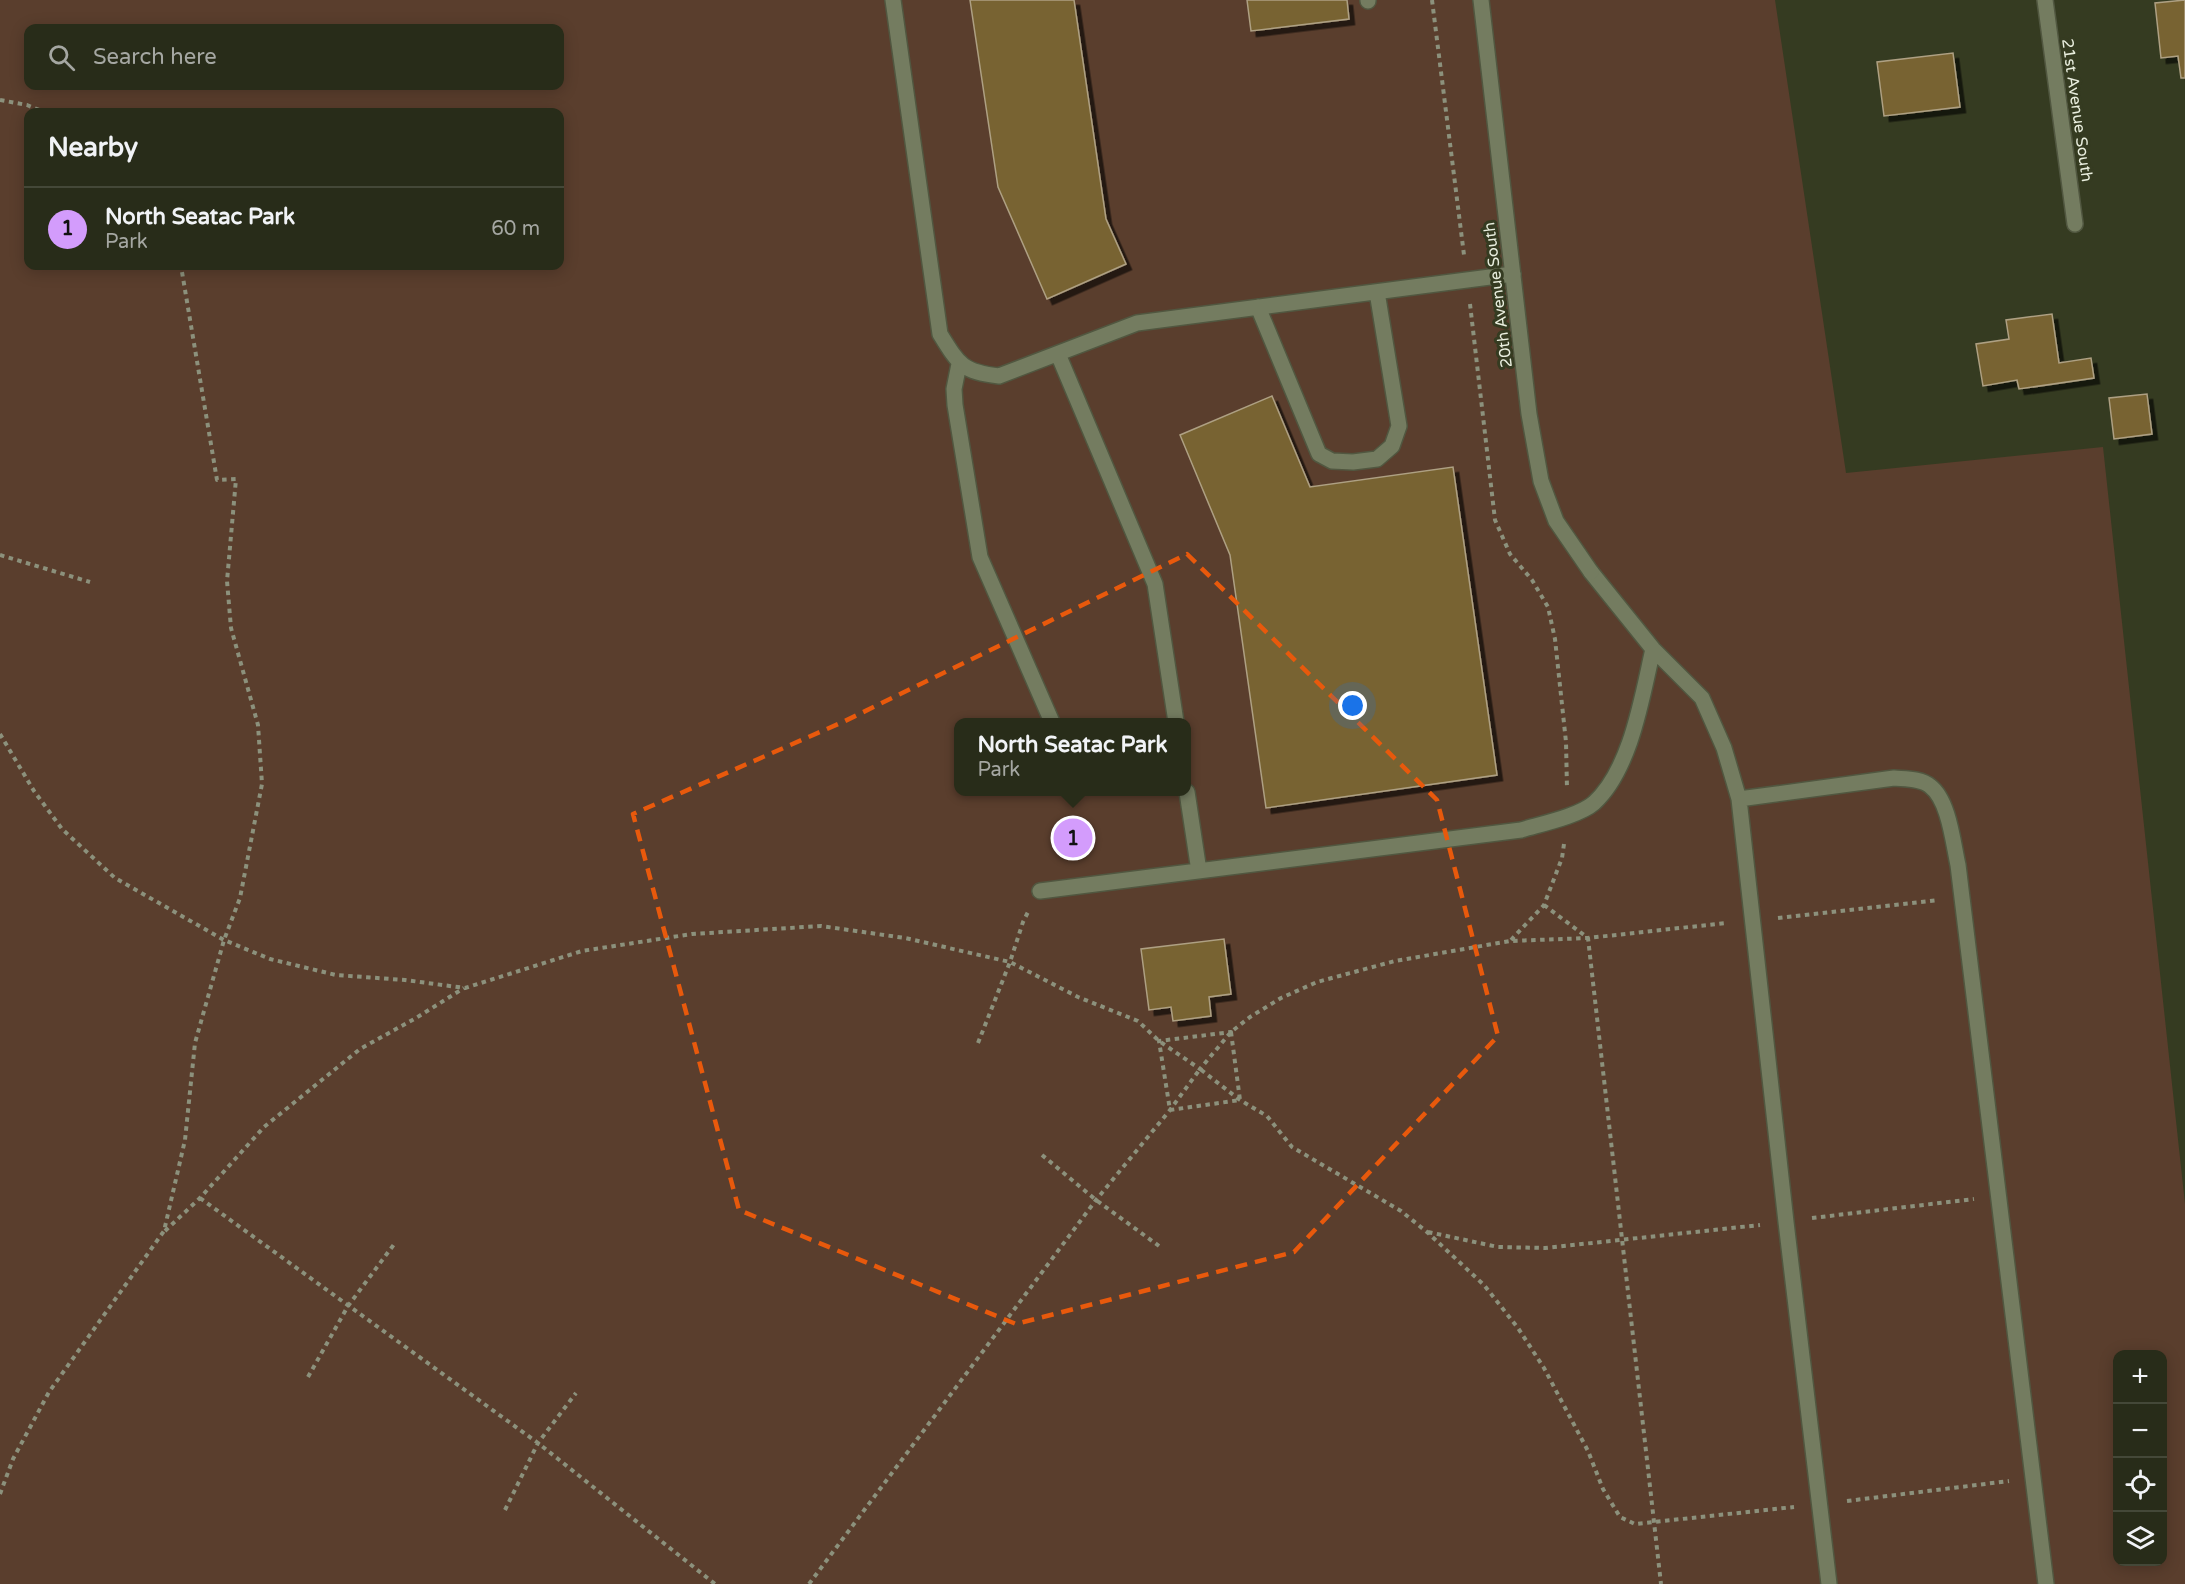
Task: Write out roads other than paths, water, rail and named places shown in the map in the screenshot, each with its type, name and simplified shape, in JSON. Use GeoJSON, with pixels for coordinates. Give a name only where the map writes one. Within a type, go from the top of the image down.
{"type":"FeatureCollection","features":[{"type":"Feature","properties":{"kind":"street"},"geometry":{"type":"LineString","coordinates":[[893,0],[940,334],[960,364],[976,374],[999,376],[1137,324],[1513,274]]}},
{"type":"Feature","properties":{"kind":"street","name":"20th Avenue South"},"geometry":{"type":"LineString","coordinates":[[1481,0],[1529,414],[1541,481],[1556,521],[1591,572],[1653,650],[1702,698],[1724,748],[1739,799],[1829,1584]]}},
{"type":"Feature","properties":{"kind":"street","name":"21st Avenue South"},"geometry":{"type":"LineString","coordinates":[[2045,0],[2075,224]]}},
{"type":"Feature","properties":{"kind":"street"},"geometry":{"type":"LineString","coordinates":[[1258,308],[1318,454],[1332,461],[1377,459],[1392,447],[1399,426],[1377,292]]}},
{"type":"Feature","properties":{"kind":"street"},"geometry":{"type":"LineString","coordinates":[[1058,354],[1155,584],[1175,718]]}},
{"type":"Feature","properties":{"kind":"street"},"geometry":{"type":"LineString","coordinates":[[960,364],[954,389],[955,405],[980,558],[1050,718]]}},
{"type":"Feature","properties":{"kind":"street"},"geometry":{"type":"LineString","coordinates":[[1041,891],[1521,830],[1567,817],[1593,804],[1619,770],[1636,722],[1653,650]]}},
{"type":"Feature","properties":{"kind":"street"},"geometry":{"type":"LineString","coordinates":[[1739,799],[1894,778],[1914,780],[1930,786],[1946,808],[1958,865],[2046,1584]]}},
{"type":"Feature","properties":{"kind":"street"},"geometry":{"type":"LineString","coordinates":[[1188,796],[1199,871]]}},
{"type":"Feature","properties":{"kind":"place","name":"North Seatac Park"},"geometry":{"type":"Point","coordinates":[1073,838]}}]}
